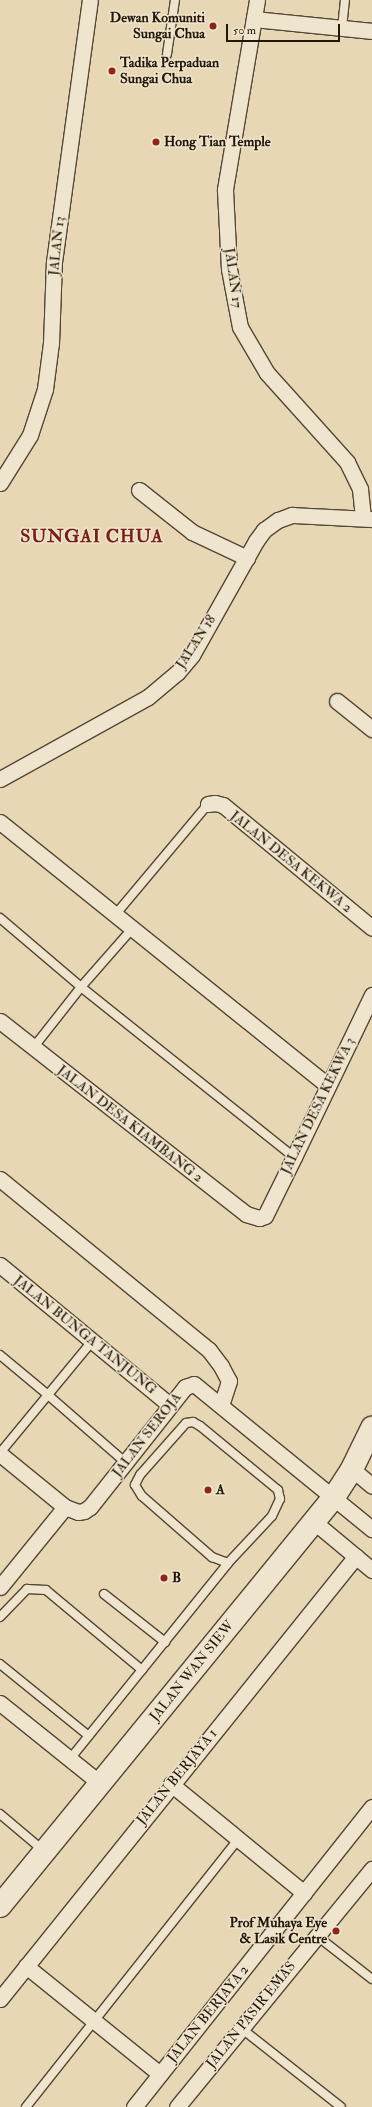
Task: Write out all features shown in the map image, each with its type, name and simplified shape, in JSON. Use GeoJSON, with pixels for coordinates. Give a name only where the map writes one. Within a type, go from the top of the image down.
{"type":"FeatureCollection","features":[{"type":"Feature","properties":{"kind":"street","name":"JALAN 13"},"geometry":{"type":"LineString","coordinates":[[0,483],[30,435],[45,389],[50,343],[54,262],[90,0]]}},
{"type":"Feature","properties":{"kind":"street","name":"JALAN 17"},"geometry":{"type":"LineString","coordinates":[[257,0],[225,190],[229,269],[240,327],[267,373],[347,462],[360,489],[367,518]]}},
{"type":"Feature","properties":{"kind":"street"},"geometry":{"type":"LineString","coordinates":[[254,19],[372,31]]}},
{"type":"Feature","properties":{"kind":"street"},"geometry":{"type":"LineString","coordinates":[[139,490],[192,532],[247,558]]}},
{"type":"Feature","properties":{"kind":"street","name":"JALAN 18"},"geometry":{"type":"LineString","coordinates":[[0,779],[148,697],[177,673],[192,655],[264,530],[278,520],[292,515],[367,518]]}},
{"type":"Feature","properties":{"kind":"street"},"geometry":{"type":"LineString","coordinates":[[338,701],[372,729]]}},
{"type":"Feature","properties":{"kind":"street","name":"JALAN DESA KEKWA 2"},"geometry":{"type":"LineString","coordinates":[[208,804],[215,803],[223,805],[372,928]]}},
{"type":"Feature","properties":{"kind":"street"},"geometry":{"type":"LineString","coordinates":[[0,822],[327,1085]]}},
{"type":"Feature","properties":{"kind":"street","name":"JALAN DESA KEKWA 3"},"geometry":{"type":"LineString","coordinates":[[264,1216],[372,995]]}},
{"type":"Feature","properties":{"kind":"street","name":"JALAN DESA KIAMBANG 2"},"geometry":{"type":"LineString","coordinates":[[0,1021],[246,1214],[252,1217],[264,1216]]}},
{"type":"Feature","properties":{"kind":"street"},"geometry":{"type":"LineString","coordinates":[[0,1179],[209,1350],[222,1366],[229,1381],[221,1405]]}},
{"type":"Feature","properties":{"kind":"street","name":"JALAN BUNGA TANJUNG"},"geometry":{"type":"LineString","coordinates":[[0,1265],[93,1340],[170,1405]]}},
{"type":"Feature","properties":{"kind":"street","name":"JALAN SEROJA"},"geometry":{"type":"LineString","coordinates":[[0,1454],[65,1507],[78,1512],[84,1511],[90,1507],[170,1405],[185,1388],[194,1384],[372,1529]]}},
{"type":"Feature","properties":{"kind":"street","name":"JALAN WAN SIEW"},"geometry":{"type":"LineString","coordinates":[[0,1906],[334,1497],[370,1439]]}},
{"type":"Feature","properties":{"kind":"street"},"geometry":{"type":"LineString","coordinates":[[352,1469],[372,1486]]}},
{"type":"Feature","properties":{"kind":"street"},"geometry":{"type":"LineString","coordinates":[[0,1587],[65,1507]]}},
{"type":"Feature","properties":{"kind":"street"},"geometry":{"type":"LineString","coordinates":[[313,1521],[372,1570]]}},
{"type":"Feature","properties":{"kind":"street","name":"JALAN BERJAYA 1"},"geometry":{"type":"LineString","coordinates":[[0,1998],[356,1556]]}},
{"type":"Feature","properties":{"kind":"street"},"geometry":{"type":"LineString","coordinates":[[0,1703],[100,1784]]}},
{"type":"Feature","properties":{"kind":"street"},"geometry":{"type":"LineString","coordinates":[[171,1784],[304,1893]]}},
{"type":"Feature","properties":{"kind":"street","name":"JALAN BERJAYA 2"},"geometry":{"type":"LineString","coordinates":[[134,2107],[372,1807]]}},
{"type":"Feature","properties":{"kind":"street","name":"JALAN PASIR EMAS"},"geometry":{"type":"LineString","coordinates":[[177,2107],[316,1935],[372,1869]]}},
{"type":"Feature","properties":{"kind":"street"},"geometry":{"type":"LineString","coordinates":[[26,1966],[160,2074]]}},
{"type":"Feature","properties":{"kind":"lane"},"geometry":{"type":"LineString","coordinates":[[167,54],[175,0]]}},
{"type":"Feature","properties":{"kind":"lane"},"geometry":{"type":"LineString","coordinates":[[342,28],[345,0]]}},
{"type":"Feature","properties":{"kind":"lane"},"geometry":{"type":"LineString","coordinates":[[115,915],[208,804]]}},
{"type":"Feature","properties":{"kind":"lane"},"geometry":{"type":"LineString","coordinates":[[0,918],[81,987],[294,1157]]}},
{"type":"Feature","properties":{"kind":"lane"},"geometry":{"type":"LineString","coordinates":[[33,1048],[81,987],[132,929]]}},
{"type":"Feature","properties":{"kind":"lane"},"geometry":{"type":"LineString","coordinates":[[0,1454],[93,1340]]}},
{"type":"Feature","properties":{"kind":"lane"},"geometry":{"type":"LineString","coordinates":[[0,1355],[48,1394],[125,1462]]}},
{"type":"Feature","properties":{"kind":"lane"},"geometry":{"type":"LineString","coordinates":[[70,1759],[228,1563],[272,1516],[280,1499],[278,1490],[200,1426],[193,1422],[186,1423],[140,1475],[135,1485],[142,1496],[212,1557],[228,1563]]}},
{"type":"Feature","properties":{"kind":"lane"},"geometry":{"type":"LineString","coordinates":[[0,1617],[27,1589],[46,1590],[142,1670]]}},
{"type":"Feature","properties":{"kind":"lane"},"geometry":{"type":"LineString","coordinates":[[104,1594],[165,1642]]}},
{"type":"Feature","properties":{"kind":"lane"},"geometry":{"type":"LineString","coordinates":[[0,1664],[88,1736]]}},
{"type":"Feature","properties":{"kind":"lane"},"geometry":{"type":"LineString","coordinates":[[0,1814],[45,1851]]}},
{"type":"Feature","properties":{"kind":"lane"},"geometry":{"type":"LineString","coordinates":[[26,2107],[238,1840]]}},
{"type":"Feature","properties":{"kind":"lane"},"geometry":{"type":"LineString","coordinates":[[316,1935],[372,1979]]}},
{"type":"Feature","properties":{"kind":"lane"},"geometry":{"type":"LineString","coordinates":[[241,2028],[341,2107]]}},
{"type":"Feature","properties":{"kind":"place","name":"Dewan Komuniti Sungai Chua"},"geometry":{"type":"Point","coordinates":[213,26]}},
{"type":"Feature","properties":{"kind":"place","name":"Tadika Perpaduan Sungai Chua"},"geometry":{"type":"Point","coordinates":[112,71]}},
{"type":"Feature","properties":{"kind":"place","name":"Hong Tian Temple"},"geometry":{"type":"Point","coordinates":[156,142]}},
{"type":"Feature","properties":{"kind":"place","name":"A"},"geometry":{"type":"Point","coordinates":[208,1490]}},
{"type":"Feature","properties":{"kind":"place","name":"B"},"geometry":{"type":"Point","coordinates":[164,1578]}},
{"type":"Feature","properties":{"kind":"place","name":"Prof Muhaya Eye & Lasik Centre"},"geometry":{"type":"Point","coordinates":[336,1931]}},
{"type":"Feature","properties":{"kind":"district","name":"SUNGAI CHUA"},"geometry":{"type":"Point","coordinates":[92,537]}}]}
